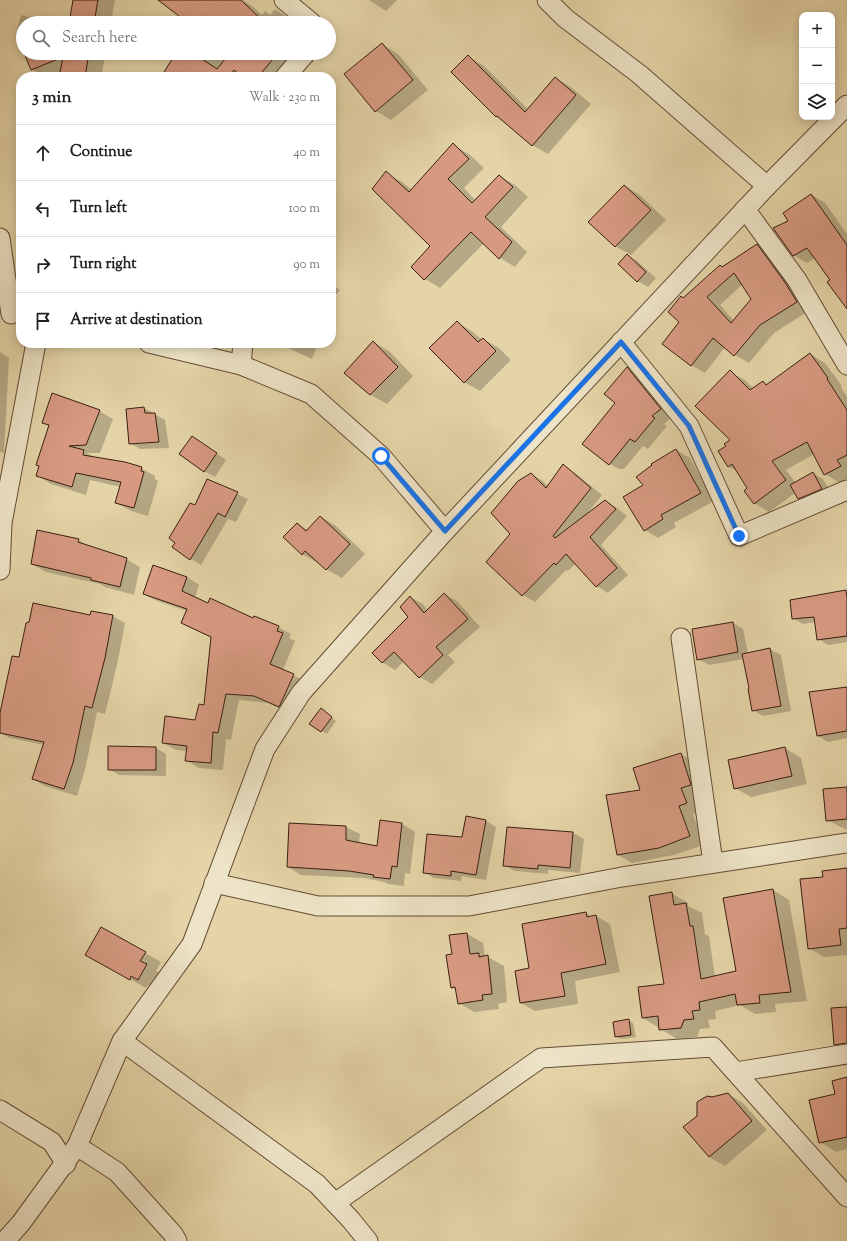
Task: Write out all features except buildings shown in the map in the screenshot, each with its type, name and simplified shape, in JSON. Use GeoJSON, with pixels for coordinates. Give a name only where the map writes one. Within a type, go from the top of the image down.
{"type":"FeatureCollection","features":[{"type":"Feature","properties":{"kind":"street"},"geometry":{"type":"LineString","coordinates":[[284,0],[303,16]]}},
{"type":"Feature","properties":{"kind":"street"},"geometry":{"type":"LineString","coordinates":[[547,0],[565,18],[639,74],[767,186]]}},
{"type":"Feature","properties":{"kind":"street"},"geometry":{"type":"LineString","coordinates":[[289,72],[300,60]]}},
{"type":"Feature","properties":{"kind":"street"},"geometry":{"type":"LineString","coordinates":[[5,1241],[22,1223],[66,1164],[77,1146],[122,1041],[192,944],[265,749],[301,693],[445,531],[745,209],[847,105]]}},
{"type":"Feature","properties":{"kind":"street"},"geometry":{"type":"LineString","coordinates":[[745,209],[797,280],[847,365]]}},
{"type":"Feature","properties":{"kind":"street"},"geometry":{"type":"LineString","coordinates":[[0,238],[10,314]]}},
{"type":"Feature","properties":{"kind":"street"},"geometry":{"type":"LineString","coordinates":[[621,342],[689,426],[739,536],[847,490]]}},
{"type":"Feature","properties":{"kind":"street"},"geometry":{"type":"LineString","coordinates":[[0,570],[1,523],[35,348]]}},
{"type":"Feature","properties":{"kind":"street"},"geometry":{"type":"LineString","coordinates":[[170,348],[241,365],[310,394],[381,456],[445,531]]}},
{"type":"Feature","properties":{"kind":"street"},"geometry":{"type":"LineString","coordinates":[[241,365],[243,348]]}},
{"type":"Feature","properties":{"kind":"street"},"geometry":{"type":"LineString","coordinates":[[681,638],[713,863]]}},
{"type":"Feature","properties":{"kind":"street"},"geometry":{"type":"LineString","coordinates":[[214,883],[318,906],[469,906],[622,877],[847,843]]}},
{"type":"Feature","properties":{"kind":"street"},"geometry":{"type":"LineString","coordinates":[[122,1041],[317,1184],[368,1241]]}},
{"type":"Feature","properties":{"kind":"street"},"geometry":{"type":"LineString","coordinates":[[335,1203],[541,1058],[713,1047],[847,1197]]}},
{"type":"Feature","properties":{"kind":"street"},"geometry":{"type":"LineString","coordinates":[[736,1072],[847,1054]]}},
{"type":"Feature","properties":{"kind":"street"},"geometry":{"type":"LineString","coordinates":[[0,1110],[52,1142],[66,1164]]}},
{"type":"Feature","properties":{"kind":"street"},"geometry":{"type":"LineString","coordinates":[[77,1146],[117,1172],[173,1234],[177,1241]]}},
{"type":"Feature","properties":{"kind":"route"},"geometry":{"type":"LineString","coordinates":[[381,456],[445,531],[621,342],[689,426],[739,536]]}}]}
